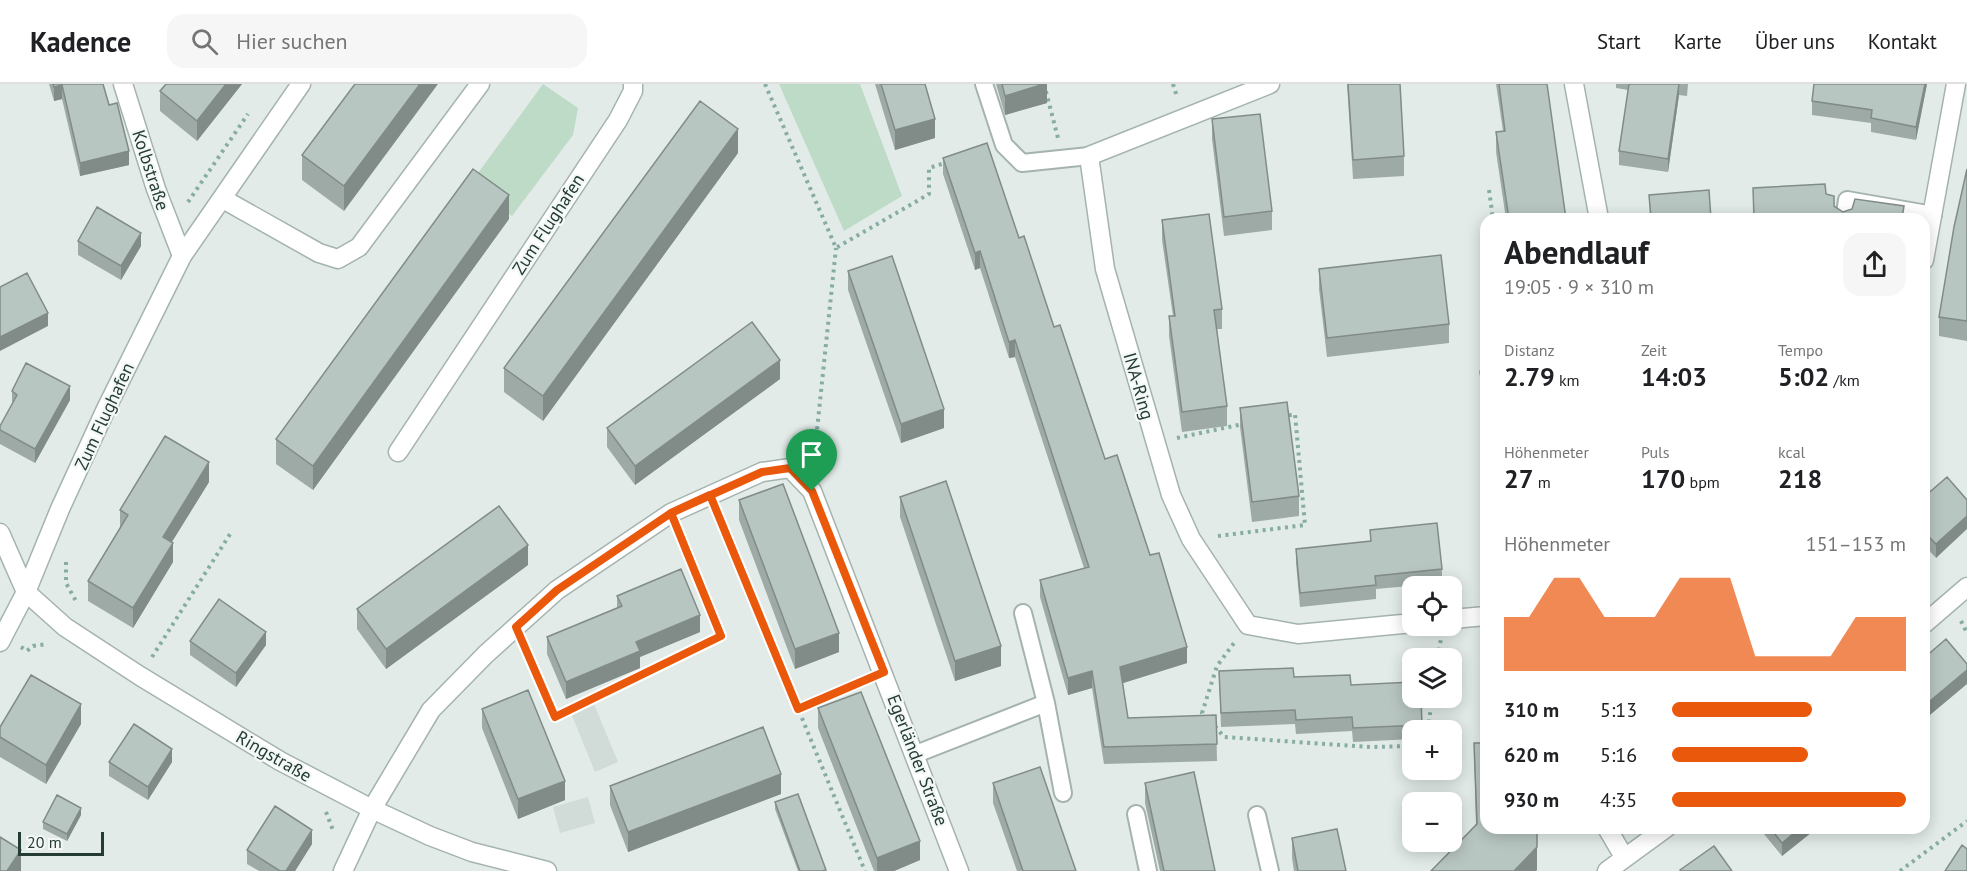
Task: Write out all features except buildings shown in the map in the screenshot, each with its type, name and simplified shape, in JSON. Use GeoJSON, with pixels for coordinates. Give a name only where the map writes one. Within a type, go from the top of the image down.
{"type":"FeatureCollection","features":[{"type":"Feature","properties":{"kind":"street","name":"Kolbstraße"},"geometry":{"type":"LineString","coordinates":[[123,84],[156,189],[182,256]]}},
{"type":"Feature","properties":{"kind":"street","name":"Zum Flughafen"},"geometry":{"type":"LineString","coordinates":[[0,642],[26,592],[60,509],[182,256],[301,84]]}},
{"type":"Feature","properties":{"kind":"street"},"geometry":{"type":"LineString","coordinates":[[223,198],[319,253],[338,259],[358,247],[480,84]]}},
{"type":"Feature","properties":{"kind":"street","name":"Zum Flughafen"},"geometry":{"type":"LineString","coordinates":[[398,452],[618,120],[633,91],[633,84]]}},
{"type":"Feature","properties":{"kind":"street"},"geometry":{"type":"LineString","coordinates":[[1089,156],[1270,84]]}},
{"type":"Feature","properties":{"kind":"street"},"geometry":{"type":"LineString","coordinates":[[1574,84],[1598,213]]}},
{"type":"Feature","properties":{"kind":"street"},"geometry":{"type":"LineString","coordinates":[[1930,226],[1956,84]]}},
{"type":"Feature","properties":{"kind":"street","name":"INA-Ring"},"geometry":{"type":"LineString","coordinates":[[1089,156],[1105,269],[1171,495],[1191,539],[1248,625]]}},
{"type":"Feature","properties":{"kind":"street","name":"Egerländer Straße"},"geometry":{"type":"LineString","coordinates":[[343,871],[372,809],[431,710],[557,590],[671,513],[762,472],[790,468],[812,491],[916,754],[959,871]]}},
{"type":"Feature","properties":{"kind":"street"},"geometry":{"type":"LineString","coordinates":[[0,533],[26,592]]}},
{"type":"Feature","properties":{"kind":"street"},"geometry":{"type":"LineString","coordinates":[[1930,619],[1967,587]]}},
{"type":"Feature","properties":{"kind":"street","name":"Ringstraße"},"geometry":{"type":"LineString","coordinates":[[26,592],[65,627],[140,676],[280,761],[430,836],[472,852],[547,871]]}},
{"type":"Feature","properties":{"kind":"street"},"geometry":{"type":"LineString","coordinates":[[1462,618],[1480,617]]}},
{"type":"Feature","properties":{"kind":"street"},"geometry":{"type":"LineString","coordinates":[[1248,625],[1299,634],[1402,624]]}},
{"type":"Feature","properties":{"kind":"street"},"geometry":{"type":"LineString","coordinates":[[1611,834],[1624,857]]}},
{"type":"Feature","properties":{"kind":"street"},"geometry":{"type":"LineString","coordinates":[[1607,871],[1657,834]]}},
{"type":"Feature","properties":{"kind":"lane"},"geometry":{"type":"LineString","coordinates":[[984,84],[1004,145],[1022,163],[1089,156]]}},
{"type":"Feature","properties":{"kind":"lane"},"geometry":{"type":"LineString","coordinates":[[1845,213],[1847,201],[1920,213]]}},
{"type":"Feature","properties":{"kind":"lane"},"geometry":{"type":"LineString","coordinates":[[1023,613],[1046,703],[1063,793]]}},
{"type":"Feature","properties":{"kind":"lane"},"geometry":{"type":"LineString","coordinates":[[916,754],[1046,703]]}},
{"type":"Feature","properties":{"kind":"lane"},"geometry":{"type":"LineString","coordinates":[[1136,814],[1148,871]]}},
{"type":"Feature","properties":{"kind":"lane"},"geometry":{"type":"LineString","coordinates":[[1257,815],[1270,871]]}},
{"type":"Feature","properties":{"kind":"path"},"geometry":{"type":"LineString","coordinates":[[765,84],[836,248],[815,440],[812,491]]}},
{"type":"Feature","properties":{"kind":"path"},"geometry":{"type":"LineString","coordinates":[[1044,84],[1064,159]]}},
{"type":"Feature","properties":{"kind":"path"},"geometry":{"type":"LineString","coordinates":[[836,248],[929,194],[929,168],[951,161]]}},
{"type":"Feature","properties":{"kind":"path"},"geometry":{"type":"LineString","coordinates":[[1489,190],[1492,213]]}},
{"type":"Feature","properties":{"kind":"path"},"geometry":{"type":"LineString","coordinates":[[1191,539],[1305,525],[1295,414],[1285,416]]}},
{"type":"Feature","properties":{"kind":"path"},"geometry":{"type":"LineString","coordinates":[[1156,442],[1253,422]]}},
{"type":"Feature","properties":{"kind":"path"},"geometry":{"type":"LineString","coordinates":[[710,495],[865,871]]}},
{"type":"Feature","properties":{"kind":"path"},"geometry":{"type":"LineString","coordinates":[[516,627],[555,717],[721,636],[671,513]]}},
{"type":"Feature","properties":{"kind":"path"},"geometry":{"type":"LineString","coordinates":[[140,676],[232,531]]}},
{"type":"Feature","properties":{"kind":"path"},"geometry":{"type":"LineString","coordinates":[[1248,625],[1217,666],[1202,713],[1224,737],[1361,746],[1402,746]]}},
{"type":"Feature","properties":{"kind":"path"},"geometry":{"type":"LineString","coordinates":[[1439,648],[1441,636]]}},
{"type":"Feature","properties":{"kind":"path"},"geometry":{"type":"LineString","coordinates":[[798,709],[884,672]]}},
{"type":"Feature","properties":{"kind":"path"},"geometry":{"type":"LineString","coordinates":[[320,804],[333,827],[336,843]]}},
{"type":"Feature","properties":{"kind":"path"},"geometry":{"type":"LineString","coordinates":[[1900,871],[1967,821]]}},
{"type":"Feature","properties":{"kind":"shaded area"},"geometry":{"type":"Polygon","coordinates":[[[594,704],[618,762],[595,772],[571,713],[594,704]]]}},
{"type":"Feature","properties":{"kind":"shaded area"},"geometry":{"type":"Polygon","coordinates":[[[588,797],[595,823],[560,833],[553,807],[588,797]]]}},
{"type":"Feature","properties":{"kind":"green space"},"geometry":{"type":"Polygon","coordinates":[[[543,84],[578,108],[573,135],[512,216],[470,184],[543,84]]]}},
{"type":"Feature","properties":{"kind":"green space"},"geometry":{"type":"Polygon","coordinates":[[[779,84],[860,84],[902,196],[844,231],[779,84]]]}},
{"type":"Feature","properties":{"kind":"route"},"geometry":{"type":"LineString","coordinates":[[812,491],[790,468],[762,472],[671,513],[557,590],[516,627],[555,717],[721,636],[671,513],[710,495],[798,709],[884,672],[812,491]]}}]}
